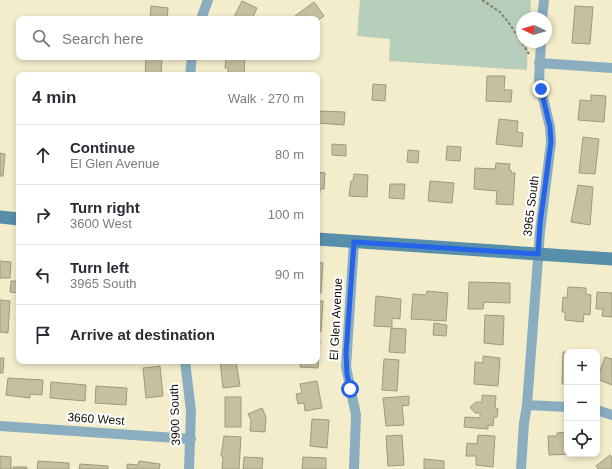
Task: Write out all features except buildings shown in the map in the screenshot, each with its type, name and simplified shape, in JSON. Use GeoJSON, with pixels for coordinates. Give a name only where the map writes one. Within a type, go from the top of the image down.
{"type":"FeatureCollection","features":[{"type":"Feature","properties":{"kind":"street"},"geometry":{"type":"LineString","coordinates":[[202,16],[208,0]]}},
{"type":"Feature","properties":{"kind":"street"},"geometry":{"type":"LineString","coordinates":[[543,12],[544,0]]}},
{"type":"Feature","properties":{"kind":"street","name":"3965 South"},"geometry":{"type":"LineString","coordinates":[[521,469],[540,224],[551,142],[550,127],[539,81],[540,48]]}},
{"type":"Feature","properties":{"kind":"street"},"geometry":{"type":"LineString","coordinates":[[190,72],[192,60]]}},
{"type":"Feature","properties":{"kind":"street"},"geometry":{"type":"LineString","coordinates":[[539,63],[612,68]]}},
{"type":"Feature","properties":{"kind":"street"},"geometry":{"type":"LineString","coordinates":[[0,217],[16,218]]}},
{"type":"Feature","properties":{"kind":"street"},"geometry":{"type":"LineString","coordinates":[[320,239],[612,260]]}},
{"type":"Feature","properties":{"kind":"street","name":"El Glen Avenue"},"geometry":{"type":"LineString","coordinates":[[354,242],[346,360],[347,374],[356,421],[354,469]]}},
{"type":"Feature","properties":{"kind":"street","name":"3900 South"},"geometry":{"type":"LineString","coordinates":[[185,364],[191,411],[189,469]]}},
{"type":"Feature","properties":{"kind":"street"},"geometry":{"type":"LineString","coordinates":[[527,405],[564,407]]}},
{"type":"Feature","properties":{"kind":"street"},"geometry":{"type":"LineString","coordinates":[[600,411],[612,415]]}},
{"type":"Feature","properties":{"kind":"street","name":"3660 West"},"geometry":{"type":"LineString","coordinates":[[0,426],[191,438]]}},
{"type":"Feature","properties":{"kind":"path"},"geometry":{"type":"LineString","coordinates":[[482,0],[500,12],[509,23],[529,55]]}},
{"type":"Feature","properties":{"kind":"green space"},"geometry":{"type":"Polygon","coordinates":[[[360,0],[531,0],[530,12],[516,12],[516,48],[528,48],[527,70],[389,61],[390,39],[357,36],[360,0]]]}},
{"type":"Feature","properties":{"kind":"route"},"geometry":{"type":"LineString","coordinates":[[350,389],[346,367],[346,354],[354,242],[538,254],[540,224],[551,142],[550,127],[541,89]]}}]}
